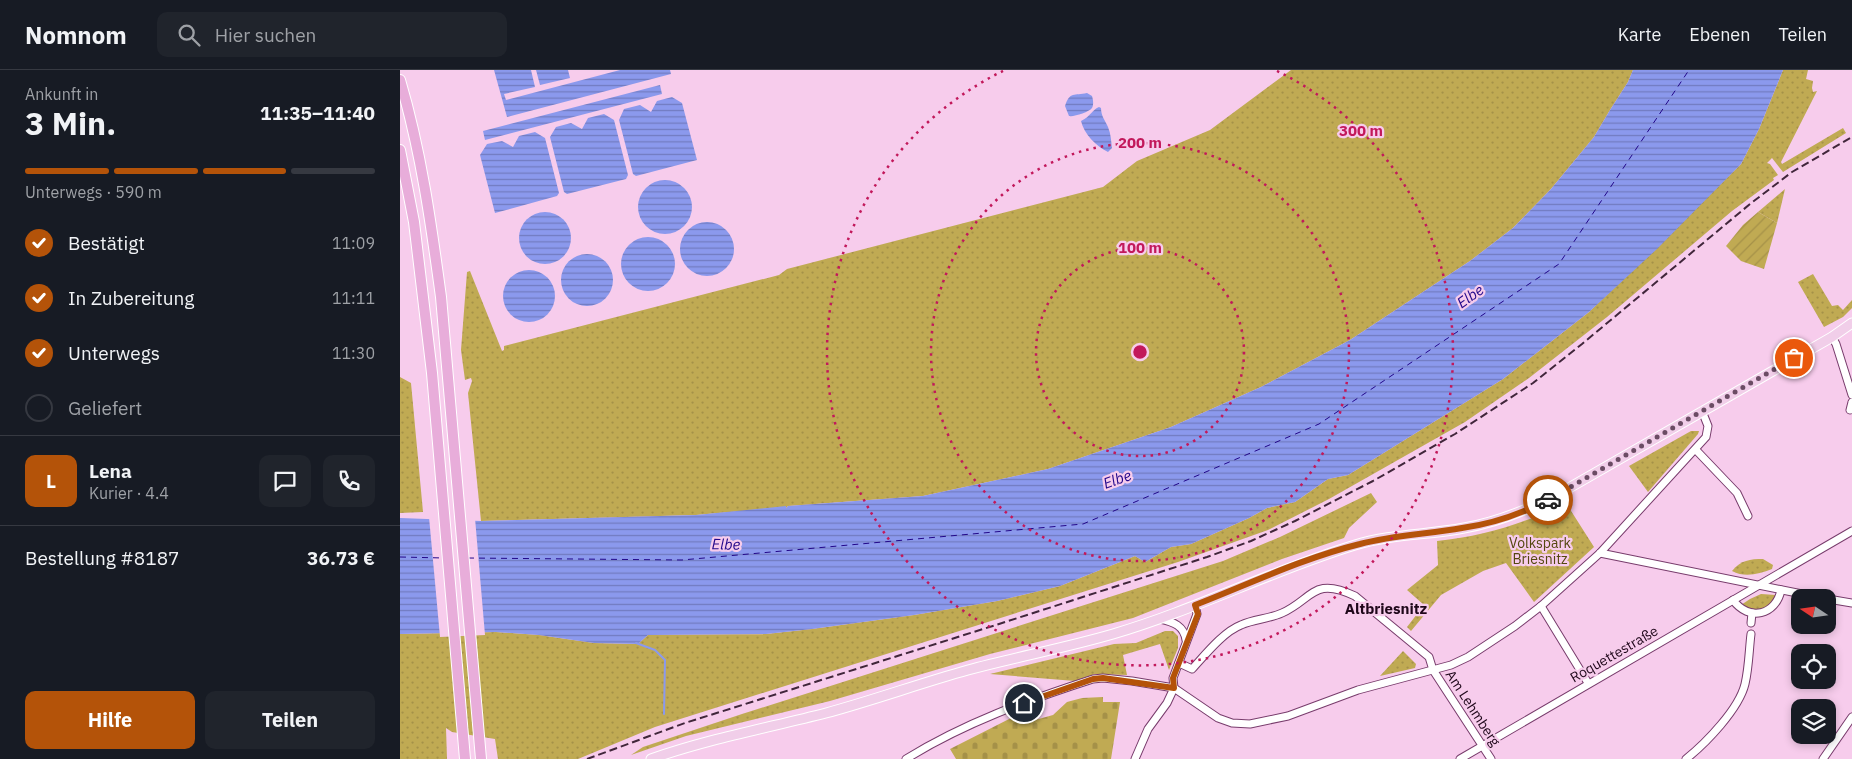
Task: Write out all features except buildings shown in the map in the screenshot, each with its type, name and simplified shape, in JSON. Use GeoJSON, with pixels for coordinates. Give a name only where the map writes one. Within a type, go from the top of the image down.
{"type":"FeatureCollection","features":[{"type":"Feature","properties":{"kind":"highway"},"geometry":{"type":"LineString","coordinates":[[400,80],[422,167],[441,297],[481,759]]}},
{"type":"Feature","properties":{"kind":"highway"},"geometry":{"type":"LineString","coordinates":[[400,150],[414,222],[432,373],[465,759]]}},
{"type":"Feature","properties":{"kind":"main road"},"geometry":{"type":"LineString","coordinates":[[650,759],[702,742],[823,713],[948,675],[1109,635],[1160,619],[1288,568],[1358,544],[1384,538],[1493,522],[1531,509],[1702,412],[1852,323]]}},
{"type":"Feature","properties":{"kind":"street"},"geometry":{"type":"LineString","coordinates":[[1832,336],[1852,395]]}},
{"type":"Feature","properties":{"kind":"street"},"geometry":{"type":"LineString","coordinates":[[1850,410],[1852,402]]}},
{"type":"Feature","properties":{"kind":"street"},"geometry":{"type":"LineString","coordinates":[[906,759],[967,726],[1038,697],[1103,678],[1174,688],[1218,718],[1232,723],[1250,724],[1288,716],[1366,688],[1451,665],[1468,657],[1515,626],[1541,606],[1600,553],[1706,437],[1708,426],[1702,412]]}},
{"type":"Feature","properties":{"kind":"street"},"geometry":{"type":"LineString","coordinates":[[1696,450],[1737,493],[1748,516]]}},
{"type":"Feature","properties":{"kind":"street","name":"Roquettestraße"},"geometry":{"type":"LineString","coordinates":[[1460,759],[1852,531]]}},
{"type":"Feature","properties":{"kind":"street"},"geometry":{"type":"LineString","coordinates":[[1600,553],[1791,592]]}},
{"type":"Feature","properties":{"kind":"street"},"geometry":{"type":"LineString","coordinates":[[1179,663],[1192,669],[1225,636],[1239,625],[1282,613],[1313,591],[1333,588],[1355,596],[1429,657],[1433,670]]}},
{"type":"Feature","properties":{"kind":"street"},"geometry":{"type":"LineString","coordinates":[[1733,600],[1741,610],[1752,614],[1763,612],[1772,607],[1779,598],[1781,590]]}},
{"type":"Feature","properties":{"kind":"street"},"geometry":{"type":"LineString","coordinates":[[1836,600],[1852,603]]}},
{"type":"Feature","properties":{"kind":"street"},"geometry":{"type":"LineString","coordinates":[[1135,759],[1148,729],[1167,703],[1174,688],[1173,678],[1198,614],[1195,605]]}},
{"type":"Feature","properties":{"kind":"street"},"geometry":{"type":"LineString","coordinates":[[1541,606],[1588,683]]}},
{"type":"Feature","properties":{"kind":"street"},"geometry":{"type":"LineString","coordinates":[[1751,623],[1752,614]]}},
{"type":"Feature","properties":{"kind":"street"},"geometry":{"type":"LineString","coordinates":[[1160,619],[1170,621],[1181,627],[1187,642]]}},
{"type":"Feature","properties":{"kind":"street"},"geometry":{"type":"LineString","coordinates":[[1686,759],[1724,721],[1738,702],[1748,670],[1751,634]]}},
{"type":"Feature","properties":{"kind":"street","name":"Am Lehmberg"},"geometry":{"type":"LineString","coordinates":[[1433,670],[1491,759]]}},
{"type":"Feature","properties":{"kind":"street"},"geometry":{"type":"LineString","coordinates":[[1823,759],[1852,717]]}},
{"type":"Feature","properties":{"kind":"green space"},"geometry":{"type":"Polygon","coordinates":[[[1291,70],[1633,70],[1628,82],[1594,137],[1551,189],[1513,228],[1470,261],[1350,340],[1261,387],[1171,427],[1048,469],[923,496],[696,515],[481,521],[468,393],[472,381],[471,378],[465,380],[461,350],[467,272],[470,271],[502,351],[504,346],[779,275],[787,269],[1103,187],[1137,161],[1210,130],[1291,70]]]}},
{"type":"Feature","properties":{"kind":"green space"},"geometry":{"type":"Polygon","coordinates":[[[1783,70],[1808,70],[1806,79],[1813,81],[1813,92],[1817,91],[1781,162],[1782,164],[1843,128],[1846,133],[1783,172],[1772,158],[1767,163],[1770,164],[1778,175],[1773,178],[1774,180],[1732,211],[1607,317],[1529,378],[1465,422],[1329,499],[1268,530],[1178,562],[655,727],[578,759],[498,759],[495,739],[452,732],[446,728],[447,759],[400,759],[400,634],[496,632],[539,635],[594,643],[638,644],[648,635],[766,634],[914,615],[997,601],[1060,586],[1135,556],[1145,562],[1171,547],[1191,544],[1267,508],[1295,502],[1328,479],[1348,475],[1503,379],[1589,312],[1741,164],[1759,129],[1783,70]]]}},
{"type":"Feature","properties":{"kind":"green space"},"geometry":{"type":"Polygon","coordinates":[[[1785,189],[1777,223],[1758,212],[1785,189]]]}},
{"type":"Feature","properties":{"kind":"green space"},"geometry":{"type":"Polygon","coordinates":[[[1758,212],[1777,223],[1764,269],[1741,261],[1726,246],[1743,225],[1758,212]]]}},
{"type":"Feature","properties":{"kind":"green space"},"geometry":{"type":"Polygon","coordinates":[[[1813,274],[1832,306],[1838,305],[1843,310],[1852,300],[1852,308],[1843,317],[1824,327],[1798,282],[1813,274]]]}},
{"type":"Feature","properties":{"kind":"green space"},"geometry":{"type":"Polygon","coordinates":[[[400,377],[411,383],[423,512],[400,513],[400,377]]]}},
{"type":"Feature","properties":{"kind":"green space"},"geometry":{"type":"Polygon","coordinates":[[[1691,431],[1699,431],[1648,492],[1629,466],[1691,431]]]}},
{"type":"Feature","properties":{"kind":"green space"},"geometry":{"type":"Polygon","coordinates":[[[1371,493],[1377,502],[1349,528],[1344,538],[1282,559],[1133,618],[990,654],[830,701],[686,736],[631,755],[643,747],[742,714],[1223,561],[1280,537],[1371,493]]]}},
{"type":"Feature","properties":{"kind":"green space","name":"Volkspark Briesnitz"},"geometry":{"type":"Polygon","coordinates":[[[1566,503],[1594,547],[1534,602],[1506,563],[1483,571],[1441,595],[1411,631],[1407,627],[1424,605],[1407,590],[1438,565],[1437,541],[1471,536],[1503,528],[1566,503]]]}},
{"type":"Feature","properties":{"kind":"green space"},"geometry":{"type":"Polygon","coordinates":[[[1763,559],[1773,565],[1772,569],[1747,575],[1732,571],[1739,564],[1746,561],[1763,559]]]}},
{"type":"Feature","properties":{"kind":"green space"},"geometry":{"type":"Polygon","coordinates":[[[1761,594],[1776,595],[1770,605],[1762,610],[1741,605],[1750,599],[1761,594]]]}},
{"type":"Feature","properties":{"kind":"green space"},"geometry":{"type":"Polygon","coordinates":[[[1165,631],[1173,631],[1178,636],[1178,648],[1169,670],[1160,644],[1123,655],[1127,675],[1095,674],[1075,681],[990,674],[1114,644],[1136,643],[1165,631]]]}},
{"type":"Feature","properties":{"kind":"green space"},"geometry":{"type":"Polygon","coordinates":[[[1403,651],[1416,664],[1415,668],[1380,676],[1403,651]]]}},
{"type":"Feature","properties":{"kind":"green space"},"geometry":{"type":"Polygon","coordinates":[[[1103,697],[1103,702],[1120,702],[1111,759],[956,759],[950,749],[1015,716],[1035,720],[1053,715],[1067,702],[1082,698],[1103,697]]]}},
{"type":"Feature","properties":{"kind":"water"},"geometry":{"type":"Polygon","coordinates":[[[494,70],[531,70],[535,87],[504,94],[506,100],[620,70],[670,70],[671,74],[507,117],[494,70]]]}},
{"type":"Feature","properties":{"kind":"water"},"geometry":{"type":"Polygon","coordinates":[[[536,70],[568,70],[570,78],[540,85],[536,70]]]}},
{"type":"Feature","properties":{"kind":"water","name":"Elbe"},"geometry":{"type":"Polygon","coordinates":[[[1633,70],[1783,70],[1759,129],[1741,164],[1657,249],[1589,312],[1503,379],[1348,475],[1328,479],[1295,502],[1267,508],[1191,544],[1171,547],[1145,562],[1135,556],[1060,586],[997,601],[914,615],[766,634],[648,635],[638,644],[594,643],[539,635],[496,632],[400,634],[400,518],[481,521],[696,515],[923,496],[1048,469],[1171,427],[1261,387],[1350,340],[1470,261],[1513,228],[1551,189],[1594,137],[1628,82],[1633,70]]]}},
{"type":"Feature","properties":{"kind":"water"},"geometry":{"type":"Polygon","coordinates":[[[660,85],[662,94],[485,140],[483,131],[660,85]]]}},
{"type":"Feature","properties":{"kind":"water"},"geometry":{"type":"Polygon","coordinates":[[[1087,93],[1092,96],[1092,108],[1081,114],[1069,116],[1065,106],[1069,98],[1073,95],[1087,93]]]}},
{"type":"Feature","properties":{"kind":"water"},"geometry":{"type":"Polygon","coordinates":[[[672,97],[682,103],[697,160],[636,176],[633,174],[619,120],[624,109],[640,105],[651,112],[657,101],[672,97]]]}},
{"type":"Feature","properties":{"kind":"water"},"geometry":{"type":"Polygon","coordinates":[[[1099,107],[1110,135],[1112,148],[1108,152],[1091,139],[1081,121],[1099,107]]]}},
{"type":"Feature","properties":{"kind":"water"},"geometry":{"type":"Polygon","coordinates":[[[604,114],[614,120],[628,175],[626,179],[567,194],[564,192],[550,137],[556,127],[571,123],[582,129],[588,118],[604,114]]]}},
{"type":"Feature","properties":{"kind":"water"},"geometry":{"type":"Polygon","coordinates":[[[535,132],[545,138],[559,193],[557,196],[495,213],[480,155],[487,144],[502,141],[513,147],[519,136],[535,132]]]}},
{"type":"Feature","properties":{"kind":"water"},"geometry":{"type":"Polygon","coordinates":[[[665,180],[675,182],[684,188],[690,197],[692,207],[690,217],[684,226],[675,232],[665,234],[655,232],[646,226],[640,217],[638,207],[640,197],[646,188],[655,182],[665,180]]]}},
{"type":"Feature","properties":{"kind":"water"},"geometry":{"type":"Polygon","coordinates":[[[540,212],[550,212],[564,219],[571,233],[571,243],[564,257],[550,264],[540,264],[530,260],[523,253],[519,243],[519,233],[523,223],[530,216],[540,212]]]}},
{"type":"Feature","properties":{"kind":"water"},"geometry":{"type":"Polygon","coordinates":[[[707,222],[717,224],[726,230],[732,239],[734,249],[732,259],[726,268],[717,274],[707,276],[697,274],[688,268],[682,259],[680,249],[682,239],[688,230],[697,224],[707,222]]]}},
{"type":"Feature","properties":{"kind":"water"},"geometry":{"type":"Polygon","coordinates":[[[648,237],[658,239],[667,245],[673,254],[675,264],[673,274],[667,283],[658,289],[648,291],[638,289],[629,283],[623,274],[621,264],[623,254],[629,245],[638,239],[648,237]]]}},
{"type":"Feature","properties":{"kind":"water"},"geometry":{"type":"Polygon","coordinates":[[[582,254],[592,254],[606,261],[613,275],[613,285],[606,299],[592,306],[582,306],[572,302],[565,295],[561,285],[561,275],[565,265],[572,258],[582,254]]]}},
{"type":"Feature","properties":{"kind":"water"},"geometry":{"type":"Polygon","coordinates":[[[524,270],[534,270],[548,277],[555,291],[555,301],[548,315],[534,322],[524,322],[514,318],[507,311],[503,301],[503,291],[507,281],[514,274],[524,270]]]}},
{"type":"Feature","properties":{"kind":"pier"},"geometry":{"type":"Polygon","coordinates":[[[429,517],[475,518],[485,635],[440,637],[429,517]]]}},
{"type":"Feature","properties":{"kind":"waterway"},"geometry":{"type":"LineString","coordinates":[[636,643],[655,650],[665,660],[664,714]]}},
{"type":"Feature","properties":{"kind":"ferry route"},"geometry":{"type":"LineString","coordinates":[[468,558],[682,560],[1083,524],[1319,424],[1559,264],[1689,70]]}},
{"type":"Feature","properties":{"kind":"ferry route"},"geometry":{"type":"LineString","coordinates":[[400,557],[444,558]]}},
{"type":"Feature","properties":{"kind":"railway"},"geometry":{"type":"LineString","coordinates":[[587,759],[685,723],[1207,557],[1251,541],[1295,521],[1373,481],[1455,434],[1533,383],[1750,204],[1792,172],[1852,137]]}},
{"type":"Feature","properties":{"kind":"way so far"},"geometry":{"type":"LineString","coordinates":[[1548,500],[1794,358]]}},
{"type":"Feature","properties":{"kind":"district","name":"Altbriesnitz"},"geometry":{"type":"Point","coordinates":[1386,608]}},
{"type":"Feature","properties":{"kind":"route"},"geometry":{"type":"LineString","coordinates":[[1024,703],[1093,679],[1103,678],[1174,688],[1173,678],[1198,614],[1195,605],[1320,556],[1358,544],[1384,538],[1493,522],[1531,509],[1548,500]]}}]}
